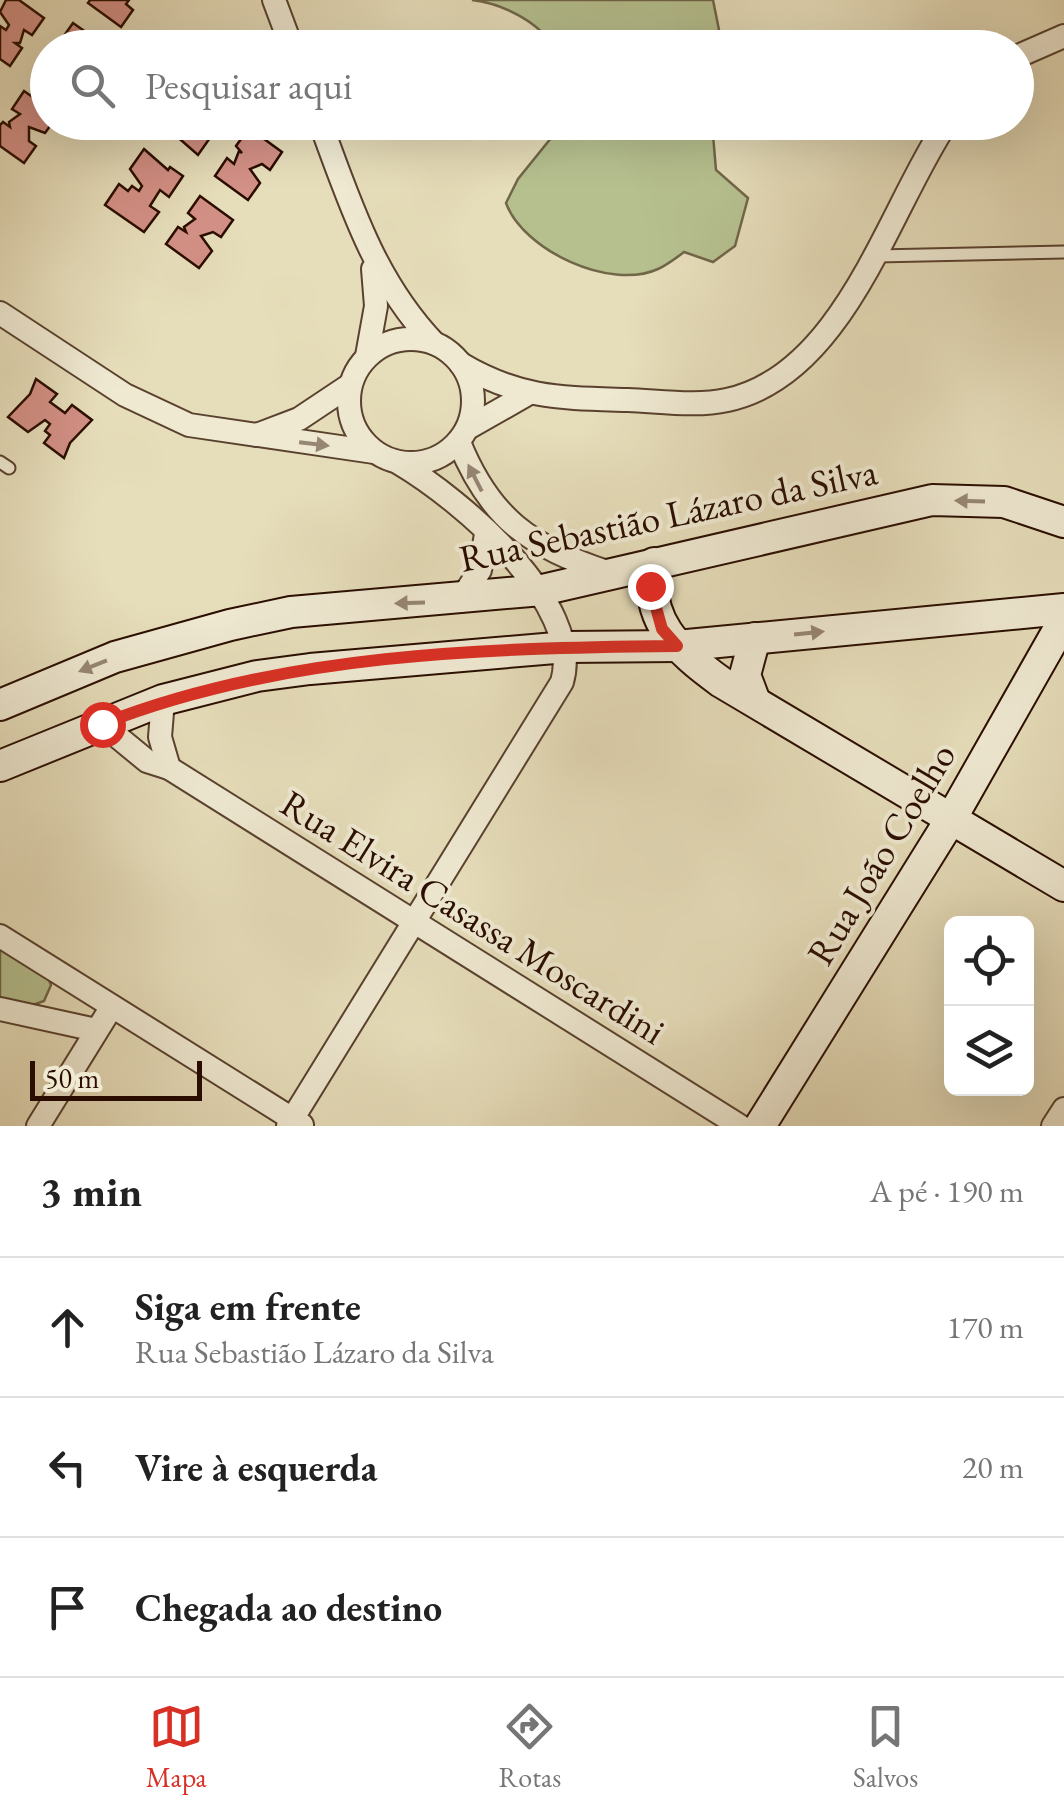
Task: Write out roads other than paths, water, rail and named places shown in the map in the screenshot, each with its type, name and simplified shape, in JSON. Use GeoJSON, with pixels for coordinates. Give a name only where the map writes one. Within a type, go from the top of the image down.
{"type":"FeatureCollection","features":[{"type":"Feature","properties":{"kind":"street"},"geometry":{"type":"LineString","coordinates":[[274,0],[285,30]]}},
{"type":"Feature","properties":{"kind":"street"},"geometry":{"type":"LineString","coordinates":[[1034,49],[1064,36]]}},
{"type":"Feature","properties":{"kind":"street"},"geometry":{"type":"LineString","coordinates":[[327,140],[370,256],[399,303],[435,344],[461,364],[526,394],[726,401],[766,384],[795,362],[836,319],[877,256],[938,140]]}},
{"type":"Feature","properties":{"kind":"street"},"geometry":{"type":"LineString","coordinates":[[254,436],[298,419],[350,386],[367,356],[376,306],[370,256]]}},
{"type":"Feature","properties":{"kind":"street"},"geometry":{"type":"LineString","coordinates":[[0,313],[125,395],[189,425],[374,452],[429,480],[542,590],[567,647],[562,682],[294,1124],[0,936]]}},
{"type":"Feature","properties":{"kind":"street"},"geometry":{"type":"LineString","coordinates":[[367,356],[399,340],[435,344]]}},
{"type":"Feature","properties":{"kind":"street"},"geometry":{"type":"LineString","coordinates":[[461,364],[474,395],[463,435],[473,476],[501,514],[560,556],[607,572]]}},
{"type":"Feature","properties":{"kind":"street"},"geometry":{"type":"LineString","coordinates":[[350,386],[352,422],[374,452]]}},
{"type":"Feature","properties":{"kind":"street"},"geometry":{"type":"LineString","coordinates":[[399,463],[432,461],[463,435],[526,394]]}},
{"type":"Feature","properties":{"kind":"street","name":"Rua Sebastião Lázaro da Silva"},"geometry":{"type":"LineString","coordinates":[[0,705],[115,658],[230,624],[291,612],[460,601],[542,590],[932,500],[1004,502],[1062,528]]}},
{"type":"Feature","properties":{"kind":"street"},"geometry":{"type":"LineString","coordinates":[[460,601],[480,570],[486,534]]}},
{"type":"Feature","properties":{"kind":"street"},"geometry":{"type":"LineString","coordinates":[[654,563],[652,608],[662,629],[720,682],[1064,886]]}},
{"type":"Feature","properties":{"kind":"street"},"geometry":{"type":"LineString","coordinates":[[0,766],[163,700],[310,668],[567,647],[677,646],[1064,609]]}},
{"type":"Feature","properties":{"kind":"street","name":"Rua João Coelho"},"geometry":{"type":"LineString","coordinates":[[760,1126],[952,819],[1064,620]]}},
{"type":"Feature","properties":{"kind":"street"},"geometry":{"type":"LineString","coordinates":[[754,700],[745,675],[755,638]]}},
{"type":"Feature","properties":{"kind":"street"},"geometry":{"type":"LineString","coordinates":[[163,700],[160,737],[168,768]]}},
{"type":"Feature","properties":{"kind":"street","name":"Rua Elvira Casassa Moscardini"},"geometry":{"type":"LineString","coordinates":[[102,724],[146,761],[168,768],[418,921],[740,1126]]}},
{"type":"Feature","properties":{"kind":"street"},"geometry":{"type":"LineString","coordinates":[[38,1126],[111,1008]]}},
{"type":"Feature","properties":{"kind":"street"},"geometry":{"type":"LineString","coordinates":[[0,1009],[96,1030]]}},
{"type":"Feature","properties":{"kind":"street"},"geometry":{"type":"LineString","coordinates":[[1053,1126],[1064,1108]]}},
{"type":"Feature","properties":{"kind":"lane"},"geometry":{"type":"LineString","coordinates":[[877,256],[1064,252]]}}]}
